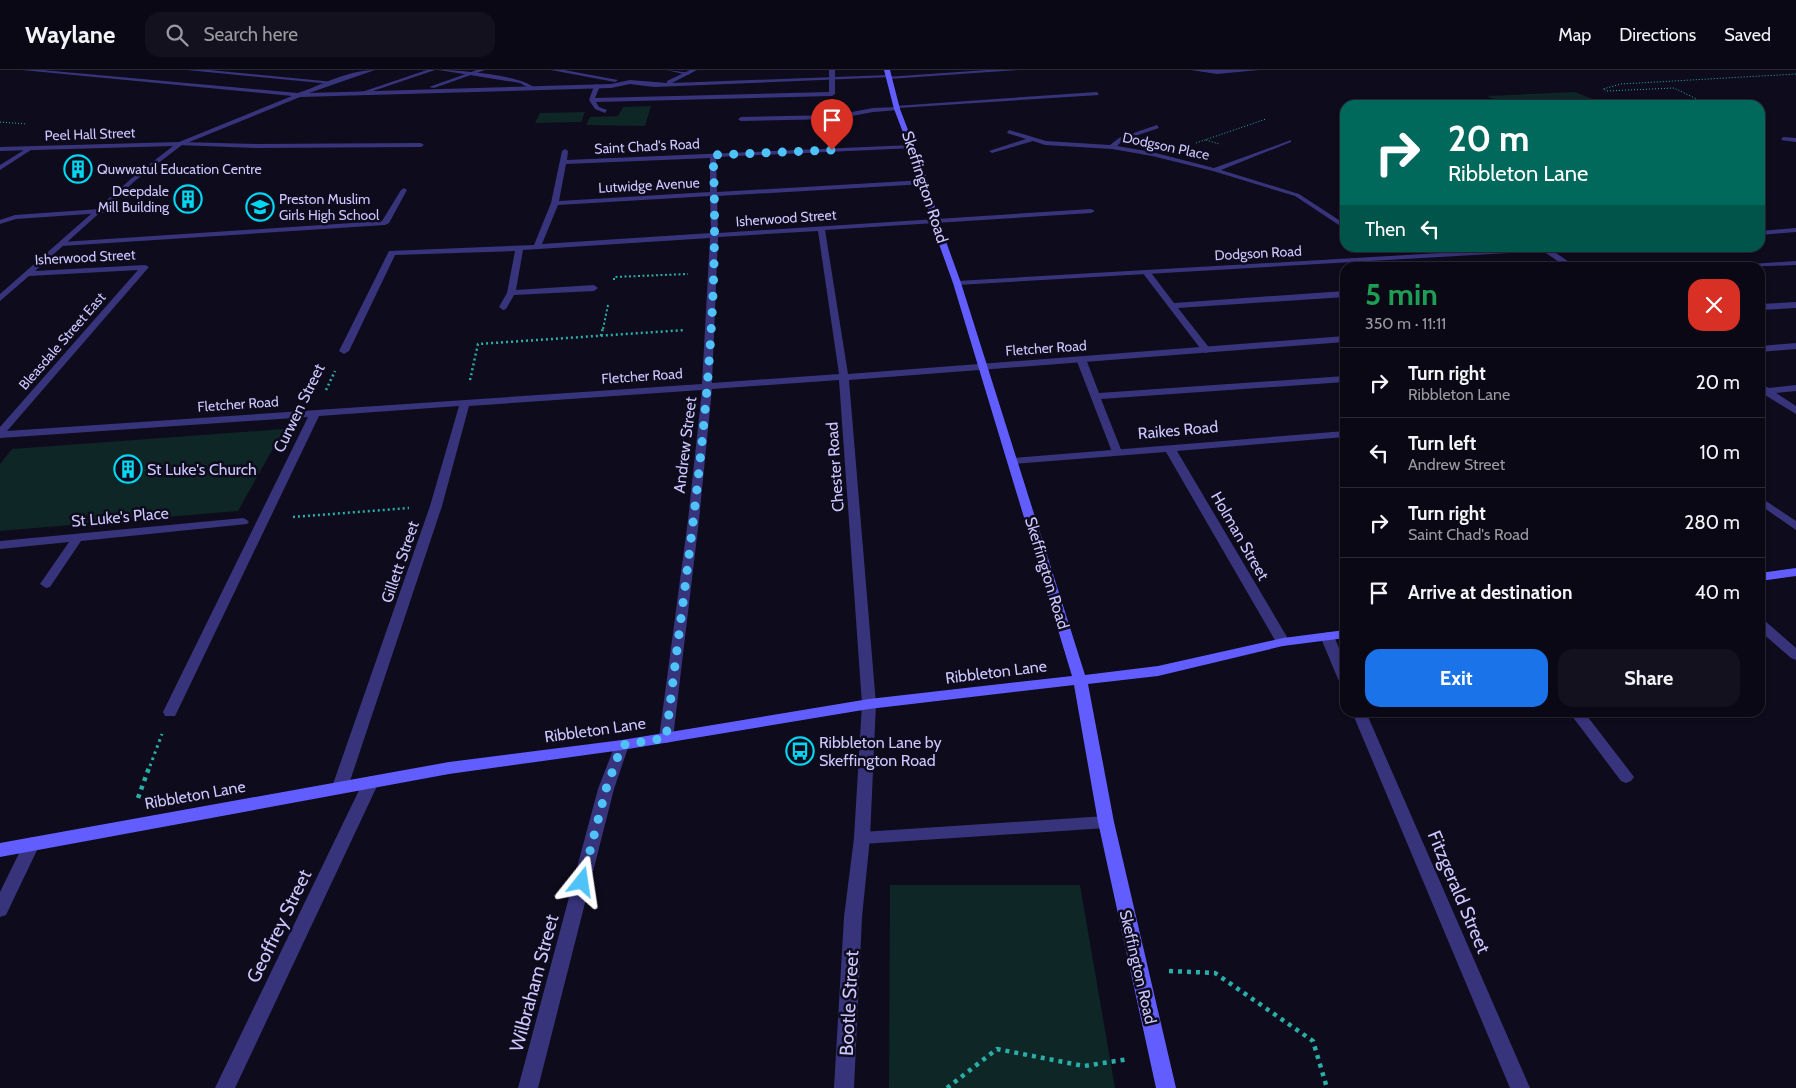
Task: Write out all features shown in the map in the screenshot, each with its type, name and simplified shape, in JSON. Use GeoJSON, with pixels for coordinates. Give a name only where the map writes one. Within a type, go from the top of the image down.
{"type":"FeatureCollection","features":[{"type":"Feature","properties":{"kind":"street"},"geometry":{"type":"LineString","coordinates":[[25,70],[298,95],[598,86],[630,82]]}},
{"type":"Feature","properties":{"kind":"street"},"geometry":{"type":"LineString","coordinates":[[190,70],[331,82]]}},
{"type":"Feature","properties":{"kind":"street"},"geometry":{"type":"LineString","coordinates":[[346,70],[362,73]]}},
{"type":"Feature","properties":{"kind":"street"},"geometry":{"type":"LineString","coordinates":[[0,298],[134,179],[180,144],[331,82],[372,70]]}},
{"type":"Feature","properties":{"kind":"street"},"geometry":{"type":"LineString","coordinates":[[362,93],[432,70]]}},
{"type":"Feature","properties":{"kind":"street"},"geometry":{"type":"LineString","coordinates":[[442,70],[522,82],[532,88]]}},
{"type":"Feature","properties":{"kind":"street"},"geometry":{"type":"LineString","coordinates":[[420,91],[482,70]]}},
{"type":"Feature","properties":{"kind":"street"},"geometry":{"type":"LineString","coordinates":[[554,70],[630,82],[664,84],[832,78],[888,73],[1016,70]]}},
{"type":"Feature","properties":{"kind":"street"},"geometry":{"type":"LineString","coordinates":[[578,74],[588,70]]}},
{"type":"Feature","properties":{"kind":"street"},"geometry":{"type":"LineString","coordinates":[[669,70],[691,71]]}},
{"type":"Feature","properties":{"kind":"street"},"geometry":{"type":"LineString","coordinates":[[592,100],[832,94],[832,70]]}},
{"type":"Feature","properties":{"kind":"street"},"geometry":{"type":"LineString","coordinates":[[1194,70],[1217,72],[1256,70]]}},
{"type":"Feature","properties":{"kind":"street"},"geometry":{"type":"LineString","coordinates":[[664,84],[691,71]]}},
{"type":"Feature","properties":{"kind":"street"},"geometry":{"type":"LineString","coordinates":[[100,77],[119,72]]}},
{"type":"Feature","properties":{"kind":"street","name":"Skeffington Road"},"geometry":{"type":"LineString","coordinates":[[888,73],[897,108],[925,182],[934,222],[957,283],[1080,680],[1106,822],[1166,1088]]}},
{"type":"Feature","properties":{"kind":"street"},"geometry":{"type":"LineString","coordinates":[[592,100],[598,86]]}},
{"type":"Feature","properties":{"kind":"street"},"geometry":{"type":"LineString","coordinates":[[741,119],[836,117],[872,110],[1097,94]]}},
{"type":"Feature","properties":{"kind":"street"},"geometry":{"type":"LineString","coordinates":[[592,100],[598,108],[605,111]]}},
{"type":"Feature","properties":{"kind":"street","name":"Dodgson Place"},"geometry":{"type":"LineString","coordinates":[[1112,147],[1121,139],[1157,127]]}},
{"type":"Feature","properties":{"kind":"street","name":"Dodgson Place"},"geometry":{"type":"LineString","coordinates":[[1009,132],[1031,140],[1112,147],[1160,156],[1215,170],[1297,195],[1340,224]]}},
{"type":"Feature","properties":{"kind":"street"},"geometry":{"type":"LineString","coordinates":[[1783,139],[1796,140]]}},
{"type":"Feature","properties":{"kind":"street","name":"Dodgson Place"},"geometry":{"type":"LineString","coordinates":[[992,151],[1031,140]]}},
{"type":"Feature","properties":{"kind":"street","name":"Dodgson Place"},"geometry":{"type":"LineString","coordinates":[[1215,170],[1288,142]]}},
{"type":"Feature","properties":{"kind":"street","name":"Peel Hall Street"},"geometry":{"type":"LineString","coordinates":[[0,149],[180,144],[256,146],[421,145]]}},
{"type":"Feature","properties":{"kind":"street","name":"Saint Chad's Road"},"geometry":{"type":"LineString","coordinates":[[562,162],[912,147]]}},
{"type":"Feature","properties":{"kind":"street"},"geometry":{"type":"LineString","coordinates":[[0,168],[31,148]]}},
{"type":"Feature","properties":{"kind":"street"},"geometry":{"type":"LineString","coordinates":[[537,246],[555,203],[565,151]]}},
{"type":"Feature","properties":{"kind":"street","name":"Andrew Street"},"geometry":{"type":"LineString","coordinates":[[666,738],[709,385],[715,236],[713,155]]}},
{"type":"Feature","properties":{"kind":"street","name":"Lutwidge Avenue"},"geometry":{"type":"LineString","coordinates":[[555,203],[925,182]]}},
{"type":"Feature","properties":{"kind":"street"},"geometry":{"type":"LineString","coordinates":[[62,244],[385,223],[404,190]]}},
{"type":"Feature","properties":{"kind":"street"},"geometry":{"type":"LineString","coordinates":[[0,222],[15,217],[100,211]]}},
{"type":"Feature","properties":{"kind":"street","name":"Isherwood Street"},"geometry":{"type":"LineString","coordinates":[[392,253],[519,248],[1091,211]]}},
{"type":"Feature","properties":{"kind":"street","name":"Chester Road"},"geometry":{"type":"LineString","coordinates":[[821,229],[844,377],[869,704]]}},
{"type":"Feature","properties":{"kind":"street"},"geometry":{"type":"LineString","coordinates":[[1765,233],[1796,230]]}},
{"type":"Feature","properties":{"kind":"street"},"geometry":{"type":"LineString","coordinates":[[503,307],[511,293],[519,248]]}},
{"type":"Feature","properties":{"kind":"street"},"geometry":{"type":"LineString","coordinates":[[1376,252],[1384,258]]}},
{"type":"Feature","properties":{"kind":"street","name":"Dodgson Road"},"geometry":{"type":"LineString","coordinates":[[957,283],[1473,252]]}},
{"type":"Feature","properties":{"kind":"street"},"geometry":{"type":"LineString","coordinates":[[1552,252],[1566,262]]}},
{"type":"Feature","properties":{"kind":"street","name":"Curwen Street"},"geometry":{"type":"LineString","coordinates":[[344,351],[392,253]]}},
{"type":"Feature","properties":{"kind":"street"},"geometry":{"type":"LineString","coordinates":[[1765,265],[1796,263]]}},
{"type":"Feature","properties":{"kind":"street","name":"Isherwood Street"},"geometry":{"type":"LineString","coordinates":[[27,274],[145,267]]}},
{"type":"Feature","properties":{"kind":"street","name":"Bleasdale Street East"},"geometry":{"type":"LineString","coordinates":[[0,434],[145,267]]}},
{"type":"Feature","properties":{"kind":"street"},"geometry":{"type":"LineString","coordinates":[[1146,272],[1206,350]]}},
{"type":"Feature","properties":{"kind":"street"},"geometry":{"type":"LineString","coordinates":[[511,293],[594,288]]}},
{"type":"Feature","properties":{"kind":"street"},"geometry":{"type":"LineString","coordinates":[[1172,306],[1340,294]]}},
{"type":"Feature","properties":{"kind":"street"},"geometry":{"type":"LineString","coordinates":[[1765,308],[1796,305]]}},
{"type":"Feature","properties":{"kind":"street","name":"Fletcher Road"},"geometry":{"type":"LineString","coordinates":[[0,434],[844,377],[1340,339]]}},
{"type":"Feature","properties":{"kind":"street"},"geometry":{"type":"LineString","coordinates":[[1765,349],[1796,346]]}},
{"type":"Feature","properties":{"kind":"street"},"geometry":{"type":"LineString","coordinates":[[1081,359],[1117,452]]}},
{"type":"Feature","properties":{"kind":"street"},"geometry":{"type":"LineString","coordinates":[[1095,396],[1340,379]]}},
{"type":"Feature","properties":{"kind":"street"},"geometry":{"type":"LineString","coordinates":[[1765,390],[1796,388]]}},
{"type":"Feature","properties":{"kind":"street"},"geometry":{"type":"LineString","coordinates":[[1765,392],[1796,410]]}},
{"type":"Feature","properties":{"kind":"street","name":"Gillett Street"},"geometry":{"type":"LineString","coordinates":[[340,787],[436,506],[465,402]]}},
{"type":"Feature","properties":{"kind":"street","name":"Curwen Street"},"geometry":{"type":"LineString","coordinates":[[170,712],[315,413]]}},
{"type":"Feature","properties":{"kind":"street","name":"Raikes Road"},"geometry":{"type":"LineString","coordinates":[[1013,461],[1340,434]]}},
{"type":"Feature","properties":{"kind":"street","name":"Holman Street"},"geometry":{"type":"LineString","coordinates":[[1169,447],[1283,642]]}},
{"type":"Feature","properties":{"kind":"street"},"geometry":{"type":"LineString","coordinates":[[1765,504],[1796,526]]}},
{"type":"Feature","properties":{"kind":"street","name":"St Luke's Place"},"geometry":{"type":"LineString","coordinates":[[0,545],[243,522]]}},
{"type":"Feature","properties":{"kind":"street"},"geometry":{"type":"LineString","coordinates":[[46,584],[78,537]]}},
{"type":"Feature","properties":{"kind":"street"},"geometry":{"type":"LineString","coordinates":[[1765,576],[1796,572]]}},
{"type":"Feature","properties":{"kind":"street"},"geometry":{"type":"LineString","coordinates":[[1765,628],[1796,655]]}},
{"type":"Feature","properties":{"kind":"street","name":"Ribbleton Lane"},"geometry":{"type":"LineString","coordinates":[[0,850],[128,825],[449,768],[622,745],[869,704],[1158,671],[1283,642],[1340,635]]}},
{"type":"Feature","properties":{"kind":"street"},"geometry":{"type":"LineString","coordinates":[[1327,636],[1340,667]]}},
{"type":"Feature","properties":{"kind":"street"},"geometry":{"type":"LineString","coordinates":[[869,704],[862,838],[1106,822]]}},
{"type":"Feature","properties":{"kind":"street","name":"Fitzgerald Street"},"geometry":{"type":"LineString","coordinates":[[1361,717],[1520,1088]]}},
{"type":"Feature","properties":{"kind":"street"},"geometry":{"type":"LineString","coordinates":[[1580,717],[1626,777]]}},
{"type":"Feature","properties":{"kind":"street","name":"Wilbraham Street"},"geometry":{"type":"LineString","coordinates":[[528,1088],[606,789],[622,745]]}},
{"type":"Feature","properties":{"kind":"street","name":"Geoffrey Street"},"geometry":{"type":"LineString","coordinates":[[225,1088],[371,782]]}},
{"type":"Feature","properties":{"kind":"street","name":"Bootle Street"},"geometry":{"type":"LineString","coordinates":[[844,1088],[853,917],[862,838]]}},
{"type":"Feature","properties":{"kind":"street"},"geometry":{"type":"LineString","coordinates":[[0,910],[32,844]]}},
{"type":"Feature","properties":{"kind":"path"},"geometry":{"type":"LineString","coordinates":[[1699,100],[1674,88],[1607,91],[1603,89],[1621,84],[1796,74]]}},
{"type":"Feature","properties":{"kind":"path"},"geometry":{"type":"LineString","coordinates":[[1160,156],[1266,119]]}},
{"type":"Feature","properties":{"kind":"path"},"geometry":{"type":"LineString","coordinates":[[612,286],[614,277],[714,272]]}},
{"type":"Feature","properties":{"kind":"path"},"geometry":{"type":"LineString","coordinates":[[601,336],[609,302]]}},
{"type":"Feature","properties":{"kind":"path"},"geometry":{"type":"LineString","coordinates":[[465,402],[478,344],[711,328]]}},
{"type":"Feature","properties":{"kind":"path","name":"Curwen Street"},"geometry":{"type":"LineString","coordinates":[[315,413],[344,351]]}},
{"type":"Feature","properties":{"kind":"path"},"geometry":{"type":"LineString","coordinates":[[263,520],[436,506]]}},
{"type":"Feature","properties":{"kind":"path"},"geometry":{"type":"LineString","coordinates":[[128,825],[170,712]]}},
{"type":"Feature","properties":{"kind":"path"},"geometry":{"type":"LineString","coordinates":[[1139,970],[1215,973],[1312,1041],[1326,1088]]}},
{"type":"Feature","properties":{"kind":"path"},"geometry":{"type":"LineString","coordinates":[[946,1088],[996,1049],[1084,1066],[1137,1058]]}},
{"type":"Feature","properties":{"kind":"green space"},"geometry":{"type":"Polygon","coordinates":[[[1575,92],[1595,100],[1495,100],[1487,96],[1575,92]]]}},
{"type":"Feature","properties":{"kind":"green space"},"geometry":{"type":"Polygon","coordinates":[[[651,106],[645,126],[586,125],[590,117],[618,116],[623,107],[651,106]]]}},
{"type":"Feature","properties":{"kind":"green space"},"geometry":{"type":"Polygon","coordinates":[[[585,112],[581,122],[535,123],[540,113],[585,112]]]}},
{"type":"Feature","properties":{"kind":"green space"},"geometry":{"type":"Polygon","coordinates":[[[284,429],[238,511],[0,531],[0,464],[12,449],[284,429]]]}},
{"type":"Feature","properties":{"kind":"green space"},"geometry":{"type":"Polygon","coordinates":[[[890,885],[1080,885],[1115,1088],[889,1088],[890,885]]]}},
{"type":"Feature","properties":{"kind":"place","name":"Quwwatul Education Centre"},"geometry":{"type":"Point","coordinates":[78,169]}},
{"type":"Feature","properties":{"kind":"place","name":"Deepdale Mill Building"},"geometry":{"type":"Point","coordinates":[188,199]}},
{"type":"Feature","properties":{"kind":"place","name":"Preston Muslim Girls High School"},"geometry":{"type":"Point","coordinates":[260,207]}},
{"type":"Feature","properties":{"kind":"place","name":"St Luke's Church"},"geometry":{"type":"Point","coordinates":[128,469]}},
{"type":"Feature","properties":{"kind":"place","name":"Ribbleton Lane by Skeffington Road"},"geometry":{"type":"Point","coordinates":[800,751]}},
{"type":"Feature","properties":{"kind":"route"},"geometry":{"type":"LineString","coordinates":[[582,882],[606,789],[622,745],[666,738],[709,385],[715,236],[713,155],[832,150]]}}]}
